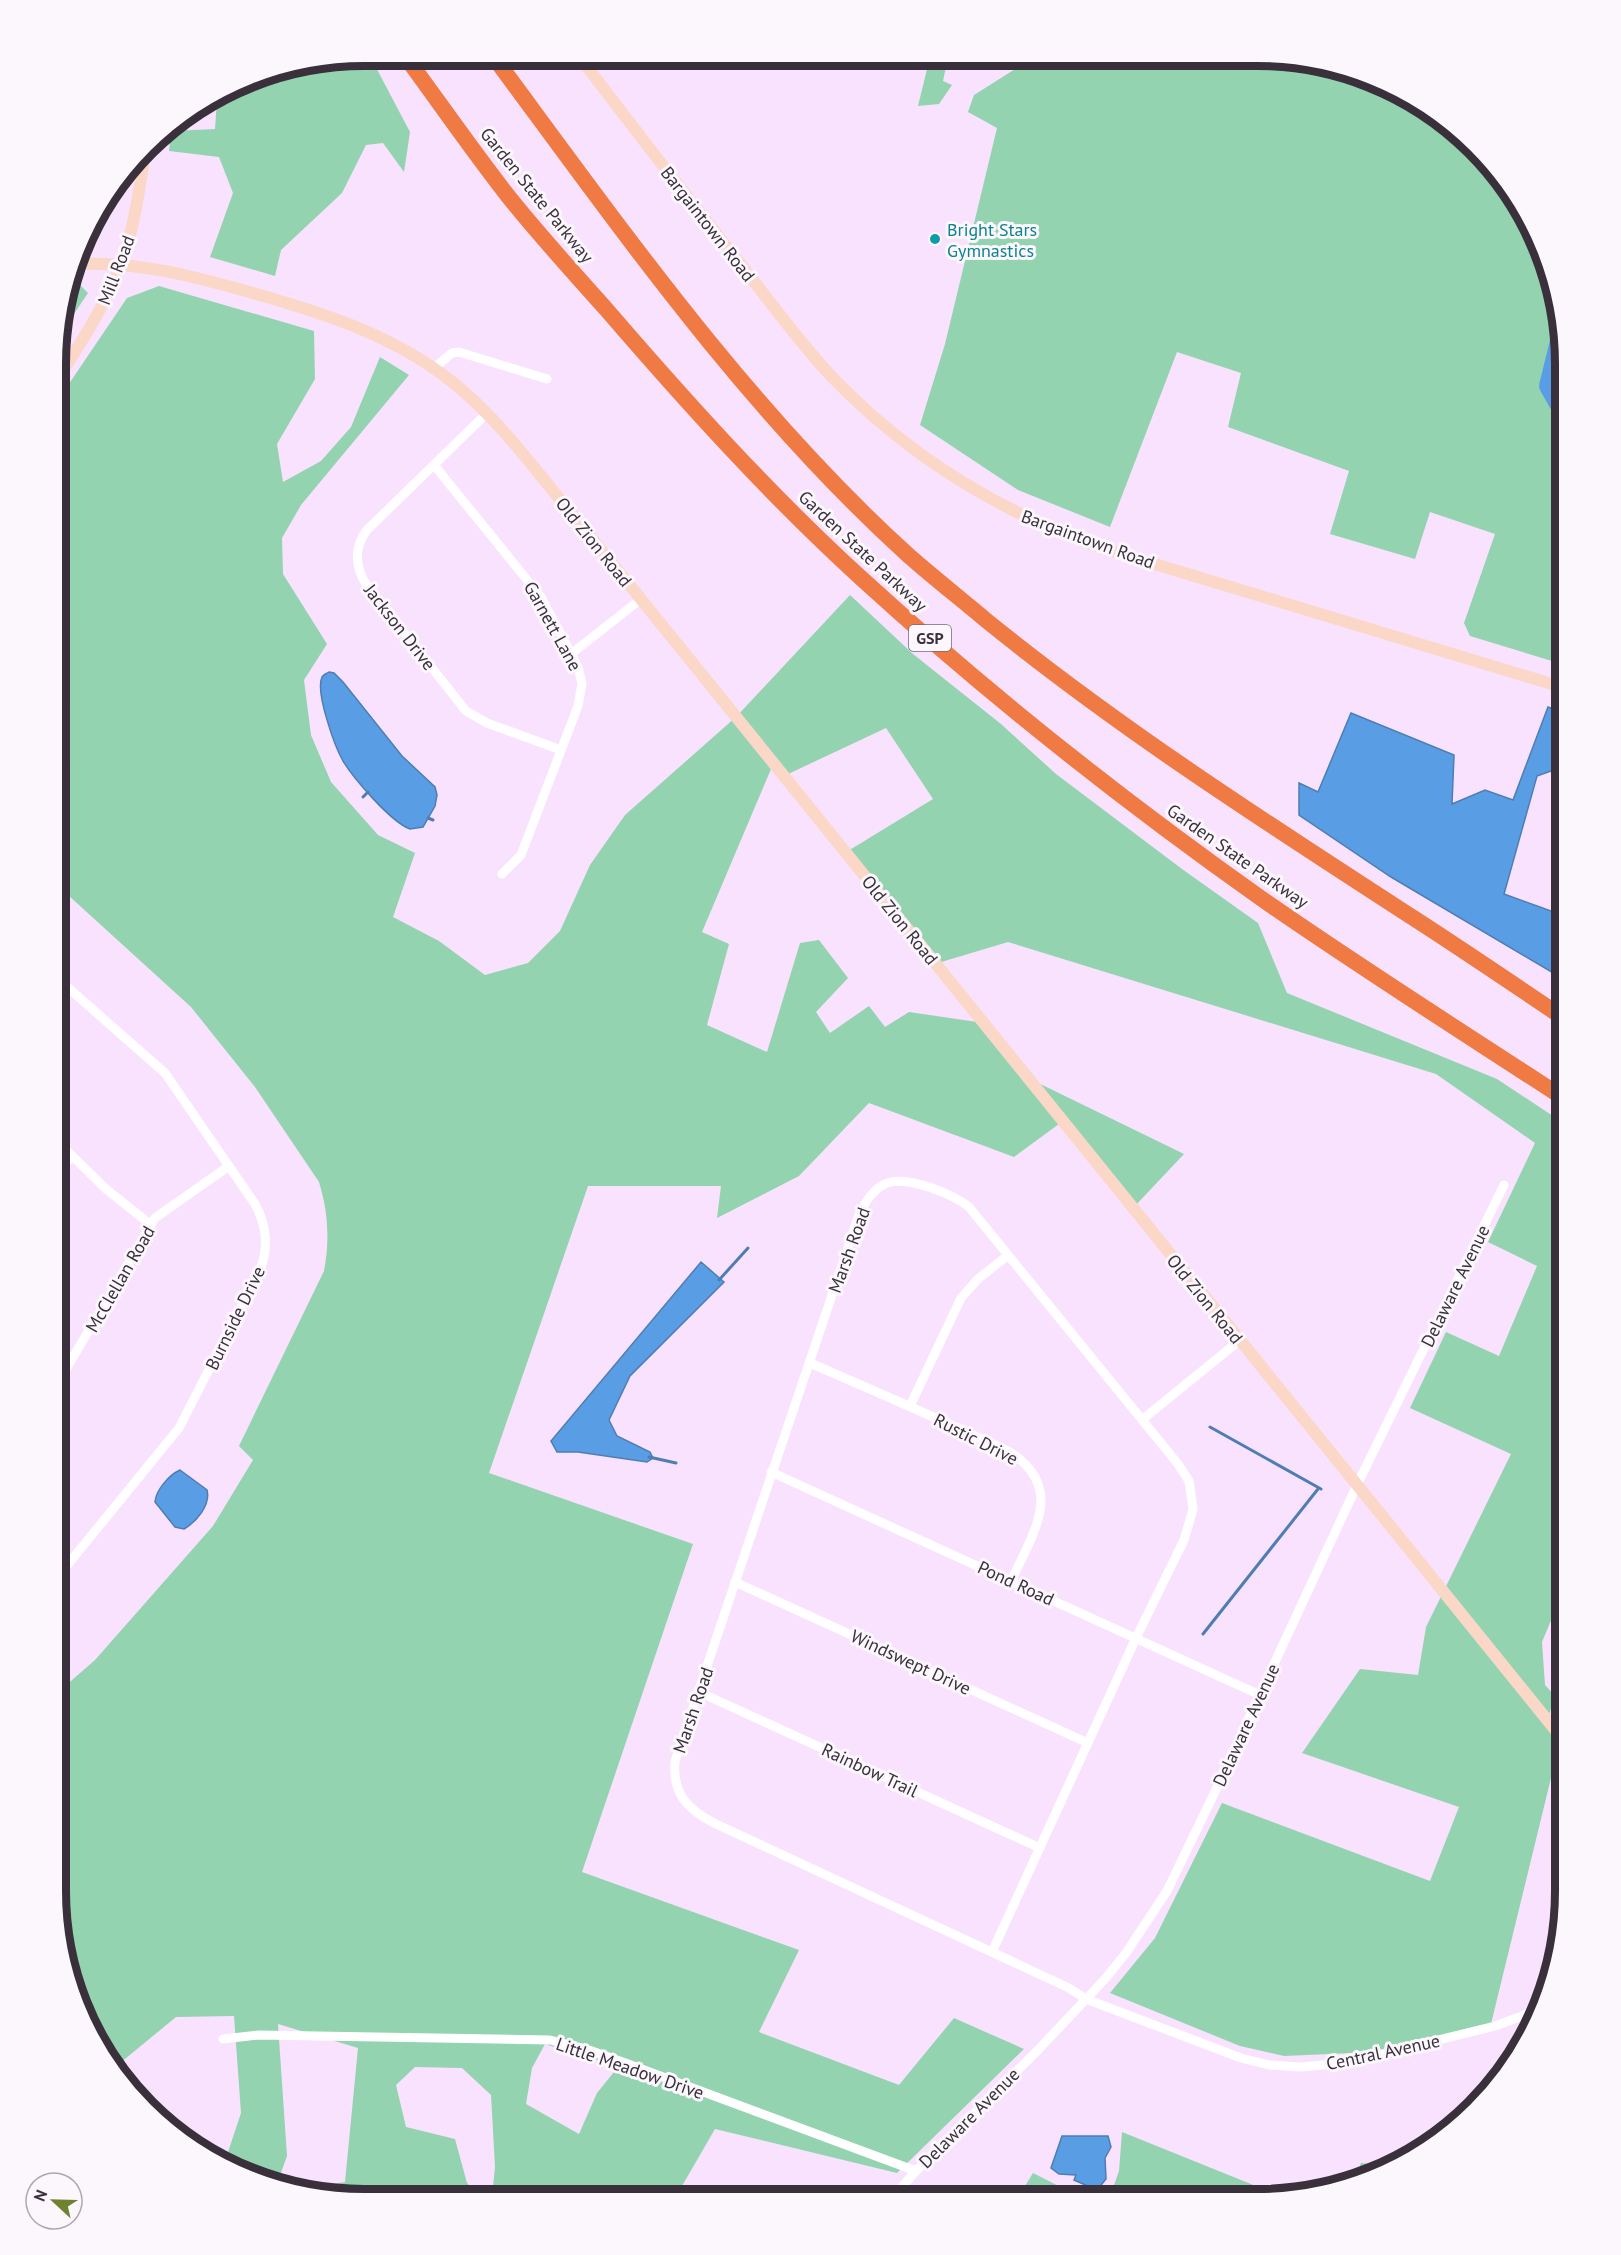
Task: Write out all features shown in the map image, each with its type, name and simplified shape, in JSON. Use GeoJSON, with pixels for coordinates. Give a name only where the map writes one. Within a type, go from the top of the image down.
{"type":"FeatureCollection","features":[{"type":"Feature","properties":{"kind":"highway","name":"Garden State Parkway"},"geometry":{"type":"LineString","coordinates":[[412,66],[509,197],[634,342],[746,465],[864,581],[993,693],[1084,767],[1166,829],[1266,901],[1555,1092]]}},
{"type":"Feature","properties":{"kind":"highway","name":"Garden State Parkway"},"geometry":{"type":"LineString","coordinates":[[500,66],[632,243],[747,388],[804,453],[910,557],[1047,670],[1128,729],[1311,853],[1555,1012]]}},
{"type":"Feature","properties":{"kind":"street","name":"Bargaintown Road"},"geometry":{"type":"LineString","coordinates":[[587,66],[689,200],[831,376],[890,431],[969,487],[1036,522],[1102,548],[1555,685]]}},
{"type":"Feature","properties":{"kind":"street","name":"Mill Road"},"geometry":{"type":"LineString","coordinates":[[66,366],[96,319],[120,266],[135,215],[143,164]]}},
{"type":"Feature","properties":{"kind":"street","name":"Old Zion Road"},"geometry":{"type":"LineString","coordinates":[[83,264],[154,268],[189,275],[327,315],[376,335],[433,369],[452,381],[487,413],[641,599],[1555,1730]]}},
{"type":"Feature","properties":{"kind":"street"},"geometry":{"type":"LineString","coordinates":[[433,369],[452,353],[459,352],[547,379]]}},
{"type":"Feature","properties":{"kind":"street","name":"Jackson Drive"},"geometry":{"type":"LineString","coordinates":[[487,413],[364,534],[357,558],[360,574],[466,711],[488,723],[561,750]]}},
{"type":"Feature","properties":{"kind":"street","name":"Garnett Lane"},"geometry":{"type":"LineString","coordinates":[[434,465],[535,586],[580,672],[582,689],[578,706],[521,855],[502,874]]}},
{"type":"Feature","properties":{"kind":"street"},"geometry":{"type":"LineString","coordinates":[[571,654],[641,599]]}},
{"type":"Feature","properties":{"kind":"street","name":"Burnside Drive"},"geometry":{"type":"LineString","coordinates":[[66,986],[165,1073],[255,1204],[263,1223],[266,1245],[260,1270],[179,1428],[66,1567]]}},
{"type":"Feature","properties":{"kind":"street"},"geometry":{"type":"LineString","coordinates":[[66,1150],[106,1189],[150,1224]]}},
{"type":"Feature","properties":{"kind":"street"},"geometry":{"type":"LineString","coordinates":[[66,1163],[72,1156]]}},
{"type":"Feature","properties":{"kind":"street","name":"McClellan Road"},"geometry":{"type":"LineString","coordinates":[[66,1369],[150,1224],[160,1214],[229,1166]]}},
{"type":"Feature","properties":{"kind":"street","name":"Marsh Road"},"geometry":{"type":"LineString","coordinates":[[992,1952],[1136,1638],[1184,1540],[1193,1509],[1189,1481],[1143,1419],[969,1207],[955,1197],[903,1180],[892,1181],[882,1185],[871,1194],[859,1215],[675,1761],[675,1783],[687,1805],[696,1813],[992,1952],[1069,1988],[1086,1999]]}},
{"type":"Feature","properties":{"kind":"street","name":"Delaware Avenue"},"geometry":{"type":"LineString","coordinates":[[901,2189],[1086,1999],[1126,1953],[1167,1891],[1357,1485],[1504,1185]]}},
{"type":"Feature","properties":{"kind":"street"},"geometry":{"type":"LineString","coordinates":[[910,1406],[961,1298],[978,1278],[1007,1256]]}},
{"type":"Feature","properties":{"kind":"street"},"geometry":{"type":"LineString","coordinates":[[1143,1419],[1239,1341]]}},
{"type":"Feature","properties":{"kind":"street","name":"Rustic Drive"},"geometry":{"type":"LineString","coordinates":[[810,1363],[910,1406],[1024,1462],[1035,1477],[1040,1491],[1041,1507],[1037,1523],[1011,1581]]}},
{"type":"Feature","properties":{"kind":"street","name":"Pond Road"},"geometry":{"type":"LineString","coordinates":[[771,1472],[1260,1695]]}},
{"type":"Feature","properties":{"kind":"street","name":"Windswept Drive"},"geometry":{"type":"LineString","coordinates":[[735,1582],[1088,1743]]}},
{"type":"Feature","properties":{"kind":"street","name":"Rainbow Trail"},"geometry":{"type":"LineString","coordinates":[[699,1692],[1040,1848]]}},
{"type":"Feature","properties":{"kind":"street","name":"Central Avenue"},"geometry":{"type":"LineString","coordinates":[[1086,1999],[1241,2058],[1269,2065],[1300,2067],[1345,2063],[1495,2026],[1529,2013]]}},
{"type":"Feature","properties":{"kind":"street","name":"Little Meadow Drive"},"geometry":{"type":"LineString","coordinates":[[223,2038],[259,2035],[550,2040],[589,2050],[916,2171]]}},
{"type":"Feature","properties":{"kind":"green space"},"geometry":{"type":"Polygon","coordinates":[[[375,66],[410,132],[404,172],[383,143],[366,145],[342,193],[281,250],[275,276],[210,257],[233,193],[219,157],[169,151],[170,137],[180,131],[215,129],[217,105],[250,89],[306,72],[375,66]]]}},
{"type":"Feature","properties":{"kind":"green space"},"geometry":{"type":"Polygon","coordinates":[[[928,66],[946,66],[943,81],[952,85],[939,104],[918,106],[928,66]]]}},
{"type":"Feature","properties":{"kind":"green space"},"geometry":{"type":"Polygon","coordinates":[[[1020,66],[1257,66],[1296,69],[1334,76],[1389,97],[1423,116],[1468,153],[1505,198],[1524,232],[1539,268],[1549,306],[1555,364],[1555,662],[1470,636],[1464,623],[1495,534],[1430,512],[1415,559],[1330,534],[1349,471],[1228,427],[1241,373],[1177,352],[1110,527],[1018,490],[920,425],[945,344],[997,128],[968,112],[974,95],[1020,66]]]}},
{"type":"Feature","properties":{"kind":"green space"},"geometry":{"type":"Polygon","coordinates":[[[77,285],[80,285],[88,293],[70,320],[72,306],[77,285]]]}},
{"type":"Feature","properties":{"kind":"green space"},"geometry":{"type":"Polygon","coordinates":[[[159,286],[314,331],[315,379],[277,444],[283,482],[321,461],[351,427],[380,357],[409,375],[301,505],[282,538],[283,574],[327,644],[304,680],[311,735],[331,782],[378,835],[415,853],[393,917],[439,941],[485,975],[528,963],[560,931],[590,865],[625,815],[736,717],[850,595],[913,654],[1001,724],[1056,774],[1258,923],[1287,993],[1497,1079],[1555,1117],[1555,1619],[1552,1618],[1542,1642],[1545,1685],[1555,1696],[1548,1718],[1555,1728],[1555,1762],[1490,2028],[1397,2051],[1284,2056],[1240,2046],[1110,1993],[1155,1938],[1222,1803],[1430,1881],[1459,1807],[1302,1753],[1360,1669],[1418,1675],[1426,1627],[1511,1454],[1410,1408],[1446,1332],[1499,1356],[1537,1266],[1488,1242],[1535,1143],[1436,1074],[1008,942],[938,963],[848,851],[933,799],[886,728],[786,775],[774,762],[702,932],[729,944],[707,1025],[767,1052],[800,943],[819,940],[848,978],[816,1012],[830,1033],[869,1006],[885,1027],[909,1012],[984,1023],[1028,1078],[1184,1154],[1134,1207],[1063,1121],[1014,1157],[869,1103],[799,1176],[717,1218],[721,1186],[588,1186],[489,1473],[693,1544],[582,1872],[799,1950],[759,2032],[899,2085],[954,2018],[1024,2049],[897,2173],[715,2129],[680,2189],[489,2189],[493,2187],[495,2167],[491,2095],[462,2068],[415,2067],[396,2085],[406,2127],[455,2139],[467,2183],[473,2189],[364,2189],[323,2186],[345,2182],[358,2048],[278,2024],[287,2156],[280,2177],[227,2155],[241,2113],[234,2016],[176,2017],[121,2063],[97,2023],[82,1987],[69,1930],[66,1891],[66,1685],[95,1660],[213,1526],[253,1460],[239,1446],[324,1271],[327,1237],[326,1215],[319,1182],[255,1087],[191,1007],[66,893],[66,388],[127,298],[159,286]],[[545,2044],[532,2068],[526,2104],[579,2134],[597,2093],[618,2067],[545,2044]]]}},
{"type":"Feature","properties":{"kind":"green space"},"geometry":{"type":"Polygon","coordinates":[[[1122,2132],[1263,2189],[1113,2189],[1119,2171],[1122,2132]]]}},
{"type":"Feature","properties":{"kind":"green space"},"geometry":{"type":"Polygon","coordinates":[[[1361,2163],[1375,2164],[1371,2166],[1358,2171],[1361,2163]]]}},
{"type":"Feature","properties":{"kind":"green space"},"geometry":{"type":"Polygon","coordinates":[[[1033,2173],[1064,2189],[1031,2189],[1025,2186],[1033,2173]]]}},
{"type":"Feature","properties":{"kind":"water"},"geometry":{"type":"Polygon","coordinates":[[[329,672],[334,673],[343,682],[402,756],[435,787],[437,795],[435,806],[423,827],[410,829],[393,818],[364,789],[343,761],[331,732],[321,694],[322,677],[329,672]]]}},
{"type":"Feature","properties":{"kind":"water"},"geometry":{"type":"Polygon","coordinates":[[[1548,707],[1555,709],[1555,770],[1537,776],[1504,894],[1555,912],[1555,974],[1391,877],[1299,815],[1299,783],[1318,792],[1351,713],[1454,755],[1452,804],[1485,790],[1513,800],[1548,707]]]}},
{"type":"Feature","properties":{"kind":"water"},"geometry":{"type":"Polygon","coordinates":[[[701,1262],[724,1282],[630,1376],[609,1420],[617,1436],[650,1452],[653,1458],[647,1462],[578,1452],[557,1452],[551,1441],[701,1262]]]}},
{"type":"Feature","properties":{"kind":"water"},"geometry":{"type":"Polygon","coordinates":[[[180,1470],[207,1490],[208,1496],[202,1512],[184,1529],[175,1527],[155,1502],[164,1483],[180,1470]]]}},
{"type":"Feature","properties":{"kind":"water"},"geometry":{"type":"Polygon","coordinates":[[[1062,2136],[1108,2136],[1111,2147],[1105,2158],[1106,2179],[1098,2189],[1074,2180],[1076,2175],[1059,2174],[1051,2168],[1062,2136]]]}},
{"type":"Feature","properties":{"kind":"waterway"},"geometry":{"type":"LineString","coordinates":[[1555,359],[1548,386],[1555,398]]}},
{"type":"Feature","properties":{"kind":"waterway"},"geometry":{"type":"LineString","coordinates":[[363,797],[368,792]]}},
{"type":"Feature","properties":{"kind":"waterway"},"geometry":{"type":"LineString","coordinates":[[428,818],[433,820]]}},
{"type":"Feature","properties":{"kind":"waterway"},"geometry":{"type":"LineString","coordinates":[[719,1280],[748,1248]]}},
{"type":"Feature","properties":{"kind":"waterway"},"geometry":{"type":"LineString","coordinates":[[1210,1427],[1321,1489]]}},
{"type":"Feature","properties":{"kind":"waterway"},"geometry":{"type":"LineString","coordinates":[[649,1457],[676,1463]]}},
{"type":"Feature","properties":{"kind":"waterway"},"geometry":{"type":"LineString","coordinates":[[1203,1634],[1318,1489]]}},
{"type":"Feature","properties":{"kind":"place","name":"Bright Stars Gymnastics"},"geometry":{"type":"Point","coordinates":[935,239]}}]}
